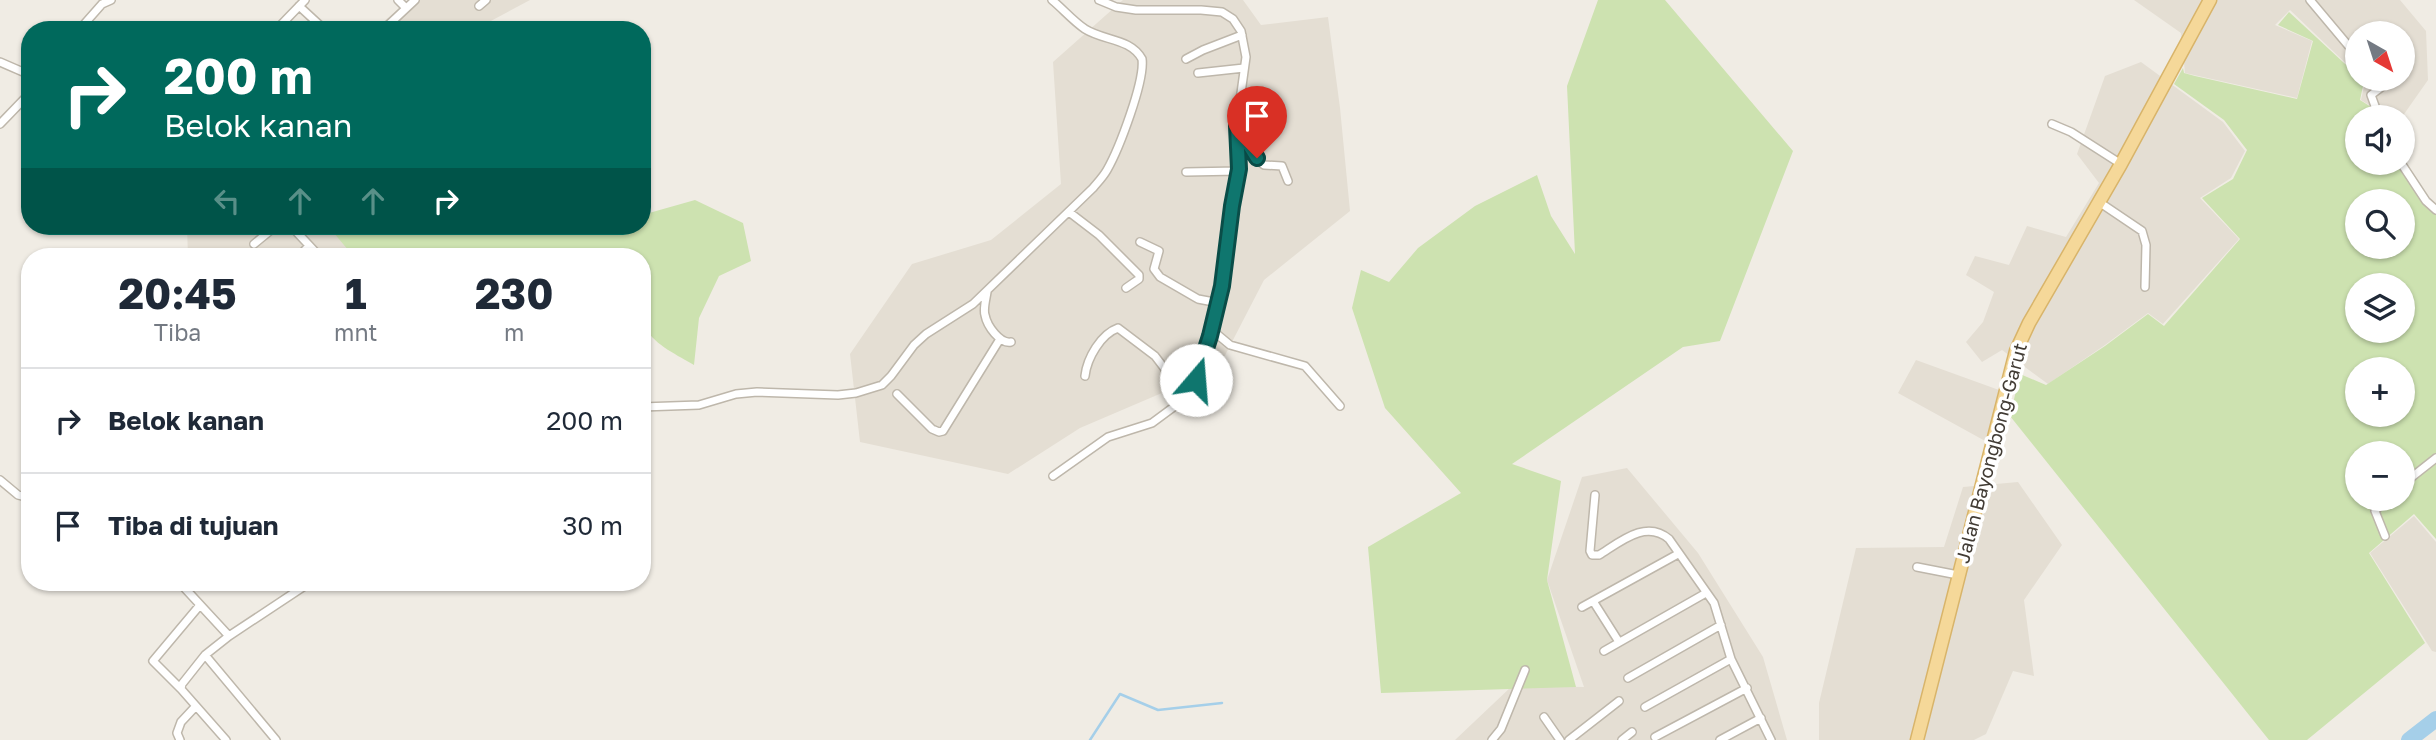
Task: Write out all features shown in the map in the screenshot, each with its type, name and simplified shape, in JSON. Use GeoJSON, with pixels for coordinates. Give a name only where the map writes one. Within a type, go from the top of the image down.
{"type":"FeatureCollection","features":[{"type":"Feature","properties":{"kind":"main road","name":"Jalan Bayongbong-Garut"},"geometry":{"type":"LineString","coordinates":[[1917,740],[2016,351],[2029,323],[2121,164],[2208,1]]}},
{"type":"Feature","properties":{"kind":"street"},"geometry":{"type":"LineString","coordinates":[[87,21],[102,4],[111,0]]}},
{"type":"Feature","properties":{"kind":"street"},"geometry":{"type":"LineString","coordinates":[[398,0],[406,8]]}},
{"type":"Feature","properties":{"kind":"street"},"geometry":{"type":"LineString","coordinates":[[392,21],[415,0]]}},
{"type":"Feature","properties":{"kind":"street"},"geometry":{"type":"LineString","coordinates":[[651,407],[699,405],[736,394],[757,392],[838,395],[875,387],[887,381],[908,351],[926,334],[987,292],[1093,188],[1108,169],[1135,100],[1143,63],[1139,53],[1129,45],[1104,38],[1086,29],[1052,0]]}},
{"type":"Feature","properties":{"kind":"street"},"geometry":{"type":"LineString","coordinates":[[1053,476],[1108,437],[1152,423],[1188,393],[1196,380],[1212,330],[1234,171],[1240,68],[1246,57],[1233,19],[1222,12],[1136,10],[1116,7],[1099,0]]}},
{"type":"Feature","properties":{"kind":"street"},"geometry":{"type":"LineString","coordinates":[[2310,0],[2345,42]]}},
{"type":"Feature","properties":{"kind":"street"},"geometry":{"type":"LineString","coordinates":[[285,21],[302,3],[317,21]]}},
{"type":"Feature","properties":{"kind":"street"},"geometry":{"type":"LineString","coordinates":[[1186,59],[1239,36]]}},
{"type":"Feature","properties":{"kind":"street"},"geometry":{"type":"LineString","coordinates":[[0,62],[21,71]]}},
{"type":"Feature","properties":{"kind":"street"},"geometry":{"type":"LineString","coordinates":[[1198,73],[1240,68]]}},
{"type":"Feature","properties":{"kind":"street"},"geometry":{"type":"LineString","coordinates":[[0,124],[21,102]]}},
{"type":"Feature","properties":{"kind":"street"},"geometry":{"type":"LineString","coordinates":[[2052,124],[2071,132],[2121,164]]}},
{"type":"Feature","properties":{"kind":"street"},"geometry":{"type":"LineString","coordinates":[[1237,126],[1260,162],[1264,165],[1282,166],[1289,181]]}},
{"type":"Feature","properties":{"kind":"street"},"geometry":{"type":"LineString","coordinates":[[1186,172],[1234,171]]}},
{"type":"Feature","properties":{"kind":"street"},"geometry":{"type":"LineString","coordinates":[[2409,175],[2426,201],[2436,210]]}},
{"type":"Feature","properties":{"kind":"street"},"geometry":{"type":"LineString","coordinates":[[2099,202],[2143,231],[2146,245],[2145,286]]}},
{"type":"Feature","properties":{"kind":"street"},"geometry":{"type":"LineString","coordinates":[[1069,212],[1099,235],[1139,275],[1139,279],[1126,288]]}},
{"type":"Feature","properties":{"kind":"street"},"geometry":{"type":"LineString","coordinates":[[254,244],[265,235]]}},
{"type":"Feature","properties":{"kind":"street"},"geometry":{"type":"LineString","coordinates":[[299,235],[309,246]]}},
{"type":"Feature","properties":{"kind":"street"},"geometry":{"type":"LineString","coordinates":[[1140,242],[1158,251],[1154,269],[1156,274],[1198,299],[1214,302]]}},
{"type":"Feature","properties":{"kind":"street"},"geometry":{"type":"LineString","coordinates":[[987,292],[984,314],[1000,339],[1006,343],[1012,342]]}},
{"type":"Feature","properties":{"kind":"street"},"geometry":{"type":"LineString","coordinates":[[1085,376],[1094,349],[1108,333],[1118,328],[1155,356],[1188,393]]}},
{"type":"Feature","properties":{"kind":"street"},"geometry":{"type":"LineString","coordinates":[[1212,330],[1230,345],[1305,366],[1340,406]]}},
{"type":"Feature","properties":{"kind":"street"},"geometry":{"type":"LineString","coordinates":[[897,394],[932,429],[939,432],[943,430],[1000,339]]}},
{"type":"Feature","properties":{"kind":"street"},"geometry":{"type":"LineString","coordinates":[[2415,475],[2436,458]]}},
{"type":"Feature","properties":{"kind":"street"},"geometry":{"type":"LineString","coordinates":[[0,480],[21,496]]}},
{"type":"Feature","properties":{"kind":"street"},"geometry":{"type":"LineString","coordinates":[[1595,495],[1590,551],[1592,555],[1599,555],[1644,530],[1669,538],[1714,603],[1731,659],[1771,740]]}},
{"type":"Feature","properties":{"kind":"street"},"geometry":{"type":"LineString","coordinates":[[2375,511],[2385,536]]}},
{"type":"Feature","properties":{"kind":"street"},"geometry":{"type":"LineString","coordinates":[[1582,607],[1678,554]]}},
{"type":"Feature","properties":{"kind":"street"},"geometry":{"type":"LineString","coordinates":[[1917,567],[1958,575]]}},
{"type":"Feature","properties":{"kind":"street"},"geometry":{"type":"LineString","coordinates":[[188,591],[229,636]]}},
{"type":"Feature","properties":{"kind":"street"},"geometry":{"type":"LineString","coordinates":[[181,689],[205,655],[297,591]]}},
{"type":"Feature","properties":{"kind":"street"},"geometry":{"type":"LineString","coordinates":[[1604,651],[1706,593]]}},
{"type":"Feature","properties":{"kind":"street"},"geometry":{"type":"LineString","coordinates":[[1593,601],[1619,642]]}},
{"type":"Feature","properties":{"kind":"street"},"geometry":{"type":"LineString","coordinates":[[201,605],[153,662],[226,740]]}},
{"type":"Feature","properties":{"kind":"street"},"geometry":{"type":"LineString","coordinates":[[1628,678],[1721,625]]}},
{"type":"Feature","properties":{"kind":"street"},"geometry":{"type":"LineString","coordinates":[[205,655],[276,740]]}},
{"type":"Feature","properties":{"kind":"street"},"geometry":{"type":"LineString","coordinates":[[1645,707],[1731,659]]}},
{"type":"Feature","properties":{"kind":"street"},"geometry":{"type":"LineString","coordinates":[[1492,740],[1501,729],[1525,670]]}},
{"type":"Feature","properties":{"kind":"street"},"geometry":{"type":"LineString","coordinates":[[1655,737],[1747,688]]}},
{"type":"Feature","properties":{"kind":"street"},"geometry":{"type":"LineString","coordinates":[[1569,740],[1619,701]]}},
{"type":"Feature","properties":{"kind":"street"},"geometry":{"type":"LineString","coordinates":[[180,740],[177,733],[181,722],[195,706]]}},
{"type":"Feature","properties":{"kind":"street"},"geometry":{"type":"LineString","coordinates":[[1544,718],[1560,740]]}},
{"type":"Feature","properties":{"kind":"street"},"geometry":{"type":"LineString","coordinates":[[1720,740],[1761,718]]}},
{"type":"Feature","properties":{"kind":"street"},"geometry":{"type":"LineString","coordinates":[[1622,740],[1632,732]]}},
{"type":"Feature","properties":{"kind":"shaded area"},"geometry":{"type":"Polygon","coordinates":[[[408,0],[530,0],[491,21],[384,21],[408,0]]]}},
{"type":"Feature","properties":{"kind":"shaded area"},"geometry":{"type":"Polygon","coordinates":[[[1123,0],[1243,0],[1261,25],[1328,17],[1350,211],[1264,280],[1218,369],[1080,428],[1008,474],[860,442],[850,354],[912,264],[991,240],[1061,184],[1053,62],[1123,0]]]}},
{"type":"Feature","properties":{"kind":"shaded area"},"geometry":{"type":"Polygon","coordinates":[[[2134,0],[2400,0],[2426,31],[2428,80],[2410,105],[2369,105],[2361,100],[2363,91],[2415,91],[2415,21],[2345,21],[2345,63],[2290,10],[2275,25],[2312,41],[2297,98],[2185,73],[2181,33],[2134,0]]]}},
{"type":"Feature","properties":{"kind":"shaded area"},"geometry":{"type":"Polygon","coordinates":[[[2141,62],[2223,122],[2245,151],[2231,178],[2200,198],[2239,239],[2163,324],[2148,313],[2048,384],[2002,350],[1982,362],[1966,342],[1983,322],[1994,292],[1966,275],[1975,256],[2009,265],[2027,226],[2066,237],[2099,183],[2077,154],[2105,76],[2141,62]]]}},
{"type":"Feature","properties":{"kind":"shaded area"},"geometry":{"type":"Polygon","coordinates":[[[187,235],[395,235],[406,248],[188,248],[187,235]]]}},
{"type":"Feature","properties":{"kind":"shaded area"},"geometry":{"type":"Polygon","coordinates":[[[1916,360],[1999,390],[1987,442],[1898,393],[1916,360]]]}},
{"type":"Feature","properties":{"kind":"shaded area"},"geometry":{"type":"Polygon","coordinates":[[[1627,468],[1698,553],[1763,657],[1787,740],[1455,740],[1512,686],[1584,687],[1547,580],[1582,477],[1627,468]]]}},
{"type":"Feature","properties":{"kind":"shaded area"},"geometry":{"type":"Polygon","coordinates":[[[2018,482],[2062,545],[2024,600],[2034,676],[2013,671],[1986,734],[1974,740],[1819,740],[1819,703],[1856,548],[1944,547],[1963,487],[2018,482]]]}},
{"type":"Feature","properties":{"kind":"shaded area"},"geometry":{"type":"Polygon","coordinates":[[[2414,516],[2436,542],[2436,652],[2432,651],[2370,553],[2414,516]]]}},
{"type":"Feature","properties":{"kind":"green space"},"geometry":{"type":"Polygon","coordinates":[[[1598,0],[1665,0],[1793,151],[1720,341],[1683,347],[1512,464],[1561,481],[1547,580],[1576,687],[1381,693],[1368,547],[1461,493],[1385,408],[1352,308],[1361,270],[1389,282],[1418,248],[1475,206],[1537,175],[1551,216],[1575,254],[1567,86],[1598,0]]]}},
{"type":"Feature","properties":{"kind":"green space"},"geometry":{"type":"Polygon","coordinates":[[[2289,12],[2345,64],[2345,91],[2362,91],[2360,100],[2368,105],[2345,105],[2345,175],[2410,175],[2436,211],[2436,539],[2414,514],[2369,553],[2425,643],[2307,740],[2269,740],[2010,416],[2020,374],[2046,385],[2148,314],[2164,326],[2240,239],[2202,198],[2233,179],[2247,150],[2224,120],[2174,84],[2183,68],[2184,73],[2195,76],[2297,99],[2313,41],[2278,25],[2289,12]]]}},
{"type":"Feature","properties":{"kind":"green space"},"geometry":{"type":"Polygon","coordinates":[[[695,200],[743,223],[751,261],[719,276],[699,318],[694,365],[651,336],[651,248],[346,248],[336,235],[651,235],[651,212],[695,200]]]}},
{"type":"Feature","properties":{"kind":"waterway"},"geometry":{"type":"LineString","coordinates":[[1090,740],[1120,694],[1158,710],[1222,703]]}},
{"type":"Feature","properties":{"kind":"waterway"},"geometry":{"type":"LineString","coordinates":[[2409,740],[2436,719]]}},
{"type":"Feature","properties":{"kind":"route"},"geometry":{"type":"LineString","coordinates":[[1196,380],[1222,286],[1239,169],[1237,126],[1257,158]]}}]}
